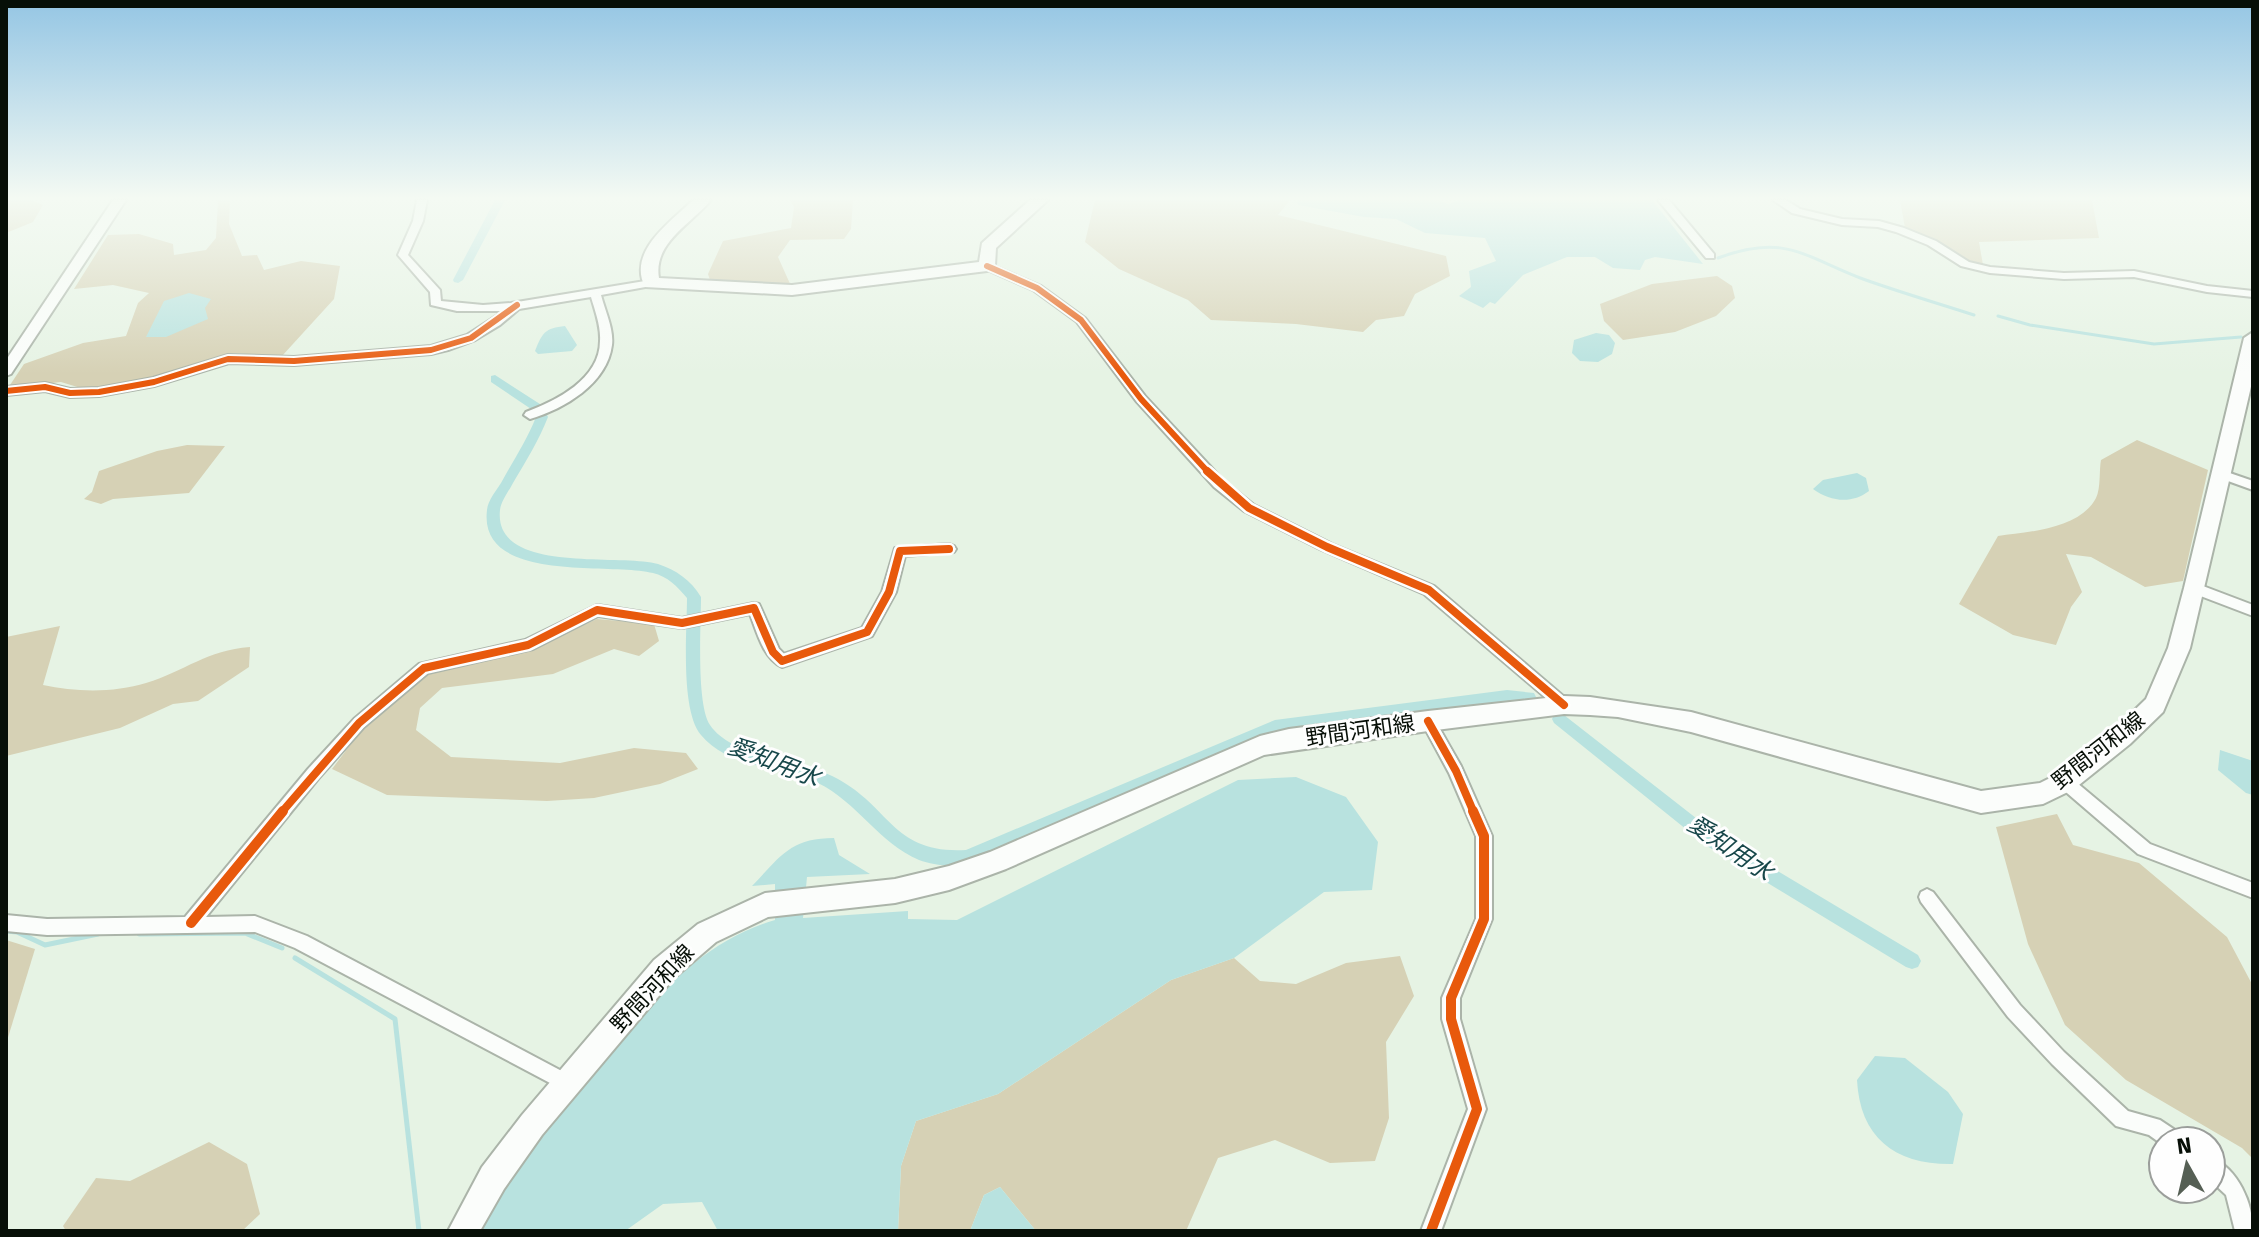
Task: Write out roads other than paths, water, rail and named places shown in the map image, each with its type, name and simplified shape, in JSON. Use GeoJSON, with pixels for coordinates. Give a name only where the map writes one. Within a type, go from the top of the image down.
{"type":"FeatureCollection","features":[{"type":"Feature","properties":{"kind":"main road"},"geometry":{"type":"LineString","coordinates":[[651,258],[648,264],[651,283],[792,290],[987,266],[985,258]]}},
{"type":"Feature","properties":{"kind":"main road","name":"野間河和線"},"geometry":{"type":"LineString","coordinates":[[463,1231],[493,1178],[567,1083],[664,969],[707,933],[765,905],[895,891],[949,878],[997,861],[1260,746],[1289,739],[1564,705],[1618,708],[1691,722],[1981,802],[2043,793],[2065,782],[2122,737],[2155,705],[2179,648],[2221,474],[2248,381],[2253,338]]}},
{"type":"Feature","properties":{"kind":"street"},"geometry":{"type":"LineString","coordinates":[[6,371],[82,258]]}},
{"type":"Feature","properties":{"kind":"street"},"geometry":{"type":"LineString","coordinates":[[405,258],[426,285],[436,292],[435,303],[454,309],[517,305],[651,283]]}},
{"type":"Feature","properties":{"kind":"street"},"geometry":{"type":"LineString","coordinates":[[1955,258],[1965,264],[1990,270],[2064,276],[2134,274],[2207,289],[2253,294]]}},
{"type":"Feature","properties":{"kind":"street"},"geometry":{"type":"LineString","coordinates":[[987,266],[1037,288],[1081,320],[1141,399],[1219,484],[1249,508],[1327,547],[1429,590],[1564,705]]}},
{"type":"Feature","properties":{"kind":"street"},"geometry":{"type":"LineString","coordinates":[[530,415],[568,398],[600,364],[606,344],[595,291]]}},
{"type":"Feature","properties":{"kind":"street"},"geometry":{"type":"LineString","coordinates":[[6,391],[45,387],[70,393],[99,392],[154,382],[228,359],[294,361],[418,350],[432,352],[465,340],[517,305]]}},
{"type":"Feature","properties":{"kind":"street"},"geometry":{"type":"LineString","coordinates":[[2221,474],[2253,486]]}},
{"type":"Feature","properties":{"kind":"street"},"geometry":{"type":"LineString","coordinates":[[191,923],[359,723],[424,668],[528,645],[597,610],[682,623],[754,608],[773,652],[782,661],[867,632],[889,592],[900,551],[949,549]]}},
{"type":"Feature","properties":{"kind":"street"},"geometry":{"type":"LineString","coordinates":[[2195,588],[2253,611]]}},
{"type":"Feature","properties":{"kind":"street"},"geometry":{"type":"LineString","coordinates":[[1428,721],[1456,771],[1484,836],[1484,919],[1451,998],[1451,1019],[1477,1109],[1431,1231]]}},
{"type":"Feature","properties":{"kind":"street"},"geometry":{"type":"LineString","coordinates":[[2065,782],[2144,849],[2253,891]]}},
{"type":"Feature","properties":{"kind":"street"},"geometry":{"type":"LineString","coordinates":[[1927,897],[2014,1011],[2058,1058],[2123,1119],[2147,1125]]}},
{"type":"Feature","properties":{"kind":"street"},"geometry":{"type":"LineString","coordinates":[[6,923],[47,927],[255,924],[301,942],[567,1083]]}},
{"type":"Feature","properties":{"kind":"street"},"geometry":{"type":"LineString","coordinates":[[2227,1183],[2234,1190],[2245,1231]]}},
{"type":"Feature","properties":{"kind":"water"},"geometry":{"type":"Polygon","coordinates":[[[1494,258],[1565,258],[1523,275],[1495,304],[1490,302],[1483,308],[1459,296],[1471,287],[1469,271],[1496,261],[1494,258]]]}},
{"type":"Feature","properties":{"kind":"water"},"geometry":{"type":"Polygon","coordinates":[[[1596,258],[1653,258],[1645,260],[1640,270],[1613,268],[1596,258]]]}},
{"type":"Feature","properties":{"kind":"water"},"geometry":{"type":"Polygon","coordinates":[[[1660,258],[1698,258],[1703,264],[1660,258]]]}},
{"type":"Feature","properties":{"kind":"water"},"geometry":{"type":"Polygon","coordinates":[[[189,293],[211,299],[205,308],[208,319],[166,337],[146,337],[164,301],[189,293]]]}},
{"type":"Feature","properties":{"kind":"water"},"geometry":{"type":"Polygon","coordinates":[[[565,326],[577,345],[572,351],[538,354],[535,351],[545,332],[565,326]]]}},
{"type":"Feature","properties":{"kind":"water"},"geometry":{"type":"Polygon","coordinates":[[[1596,333],[1609,335],[1615,343],[1612,354],[1598,362],[1580,361],[1572,353],[1574,340],[1596,333]]]}},
{"type":"Feature","properties":{"kind":"water"},"geometry":{"type":"Polygon","coordinates":[[[1857,473],[1866,478],[1869,491],[1856,498],[1834,499],[1813,489],[1823,480],[1857,473]]]}},
{"type":"Feature","properties":{"kind":"water"},"geometry":{"type":"Polygon","coordinates":[[[2220,750],[2253,761],[2253,795],[2246,793],[2218,770],[2220,750]]]}},
{"type":"Feature","properties":{"kind":"water"},"geometry":{"type":"Polygon","coordinates":[[[1296,777],[1346,797],[1378,842],[1372,890],[1324,892],[1234,958],[1171,980],[998,1094],[916,1121],[901,1166],[898,1231],[718,1231],[702,1202],[663,1204],[625,1231],[480,1231],[488,1210],[553,1122],[655,999],[709,952],[729,939],[775,920],[775,884],[752,886],[787,851],[807,841],[834,838],[839,855],[870,874],[807,877],[803,918],[908,911],[908,919],[957,920],[1238,780],[1296,777]]]}},
{"type":"Feature","properties":{"kind":"water"},"geometry":{"type":"Polygon","coordinates":[[[1875,1056],[1905,1058],[1948,1092],[1963,1114],[1953,1164],[1932,1163],[1898,1153],[1873,1132],[1865,1118],[1857,1080],[1875,1056]]]}},
{"type":"Feature","properties":{"kind":"water"},"geometry":{"type":"Polygon","coordinates":[[[1000,1187],[1036,1231],[970,1231],[984,1195],[1000,1187]]]}},
{"type":"Feature","properties":{"kind":"waterway","name":"愛知用水"},"geometry":{"type":"LineString","coordinates":[[458,280],[470,258]]}},
{"type":"Feature","properties":{"kind":"waterway"},"geometry":{"type":"LineString","coordinates":[[1812,258],[1863,279],[1974,315]]}},
{"type":"Feature","properties":{"kind":"waterway"},"geometry":{"type":"LineString","coordinates":[[1998,316],[2030,325],[2154,344],[2241,337]]}},
{"type":"Feature","properties":{"kind":"waterway","name":"愛知用水"},"geometry":{"type":"LineString","coordinates":[[495,379],[539,409],[542,417],[493,509],[494,530],[505,545],[526,555],[551,560],[650,567],[675,578],[694,597],[695,688],[700,721],[705,730],[718,742],[749,757],[802,771],[834,784],[893,836],[924,854],[944,858],[967,857],[1275,726],[1507,696],[1529,697]]}},
{"type":"Feature","properties":{"kind":"waterway","name":"愛知用水"},"geometry":{"type":"LineString","coordinates":[[1559,719],[1713,841],[1912,961]]}},
{"type":"Feature","properties":{"kind":"waterway"},"geometry":{"type":"LineString","coordinates":[[6,931],[17,932],[45,945],[98,934]]}},
{"type":"Feature","properties":{"kind":"waterway"},"geometry":{"type":"LineString","coordinates":[[139,934],[245,933],[282,948]]}},
{"type":"Feature","properties":{"kind":"waterway"},"geometry":{"type":"LineString","coordinates":[[295,958],[395,1019],[419,1231]]}}]}
